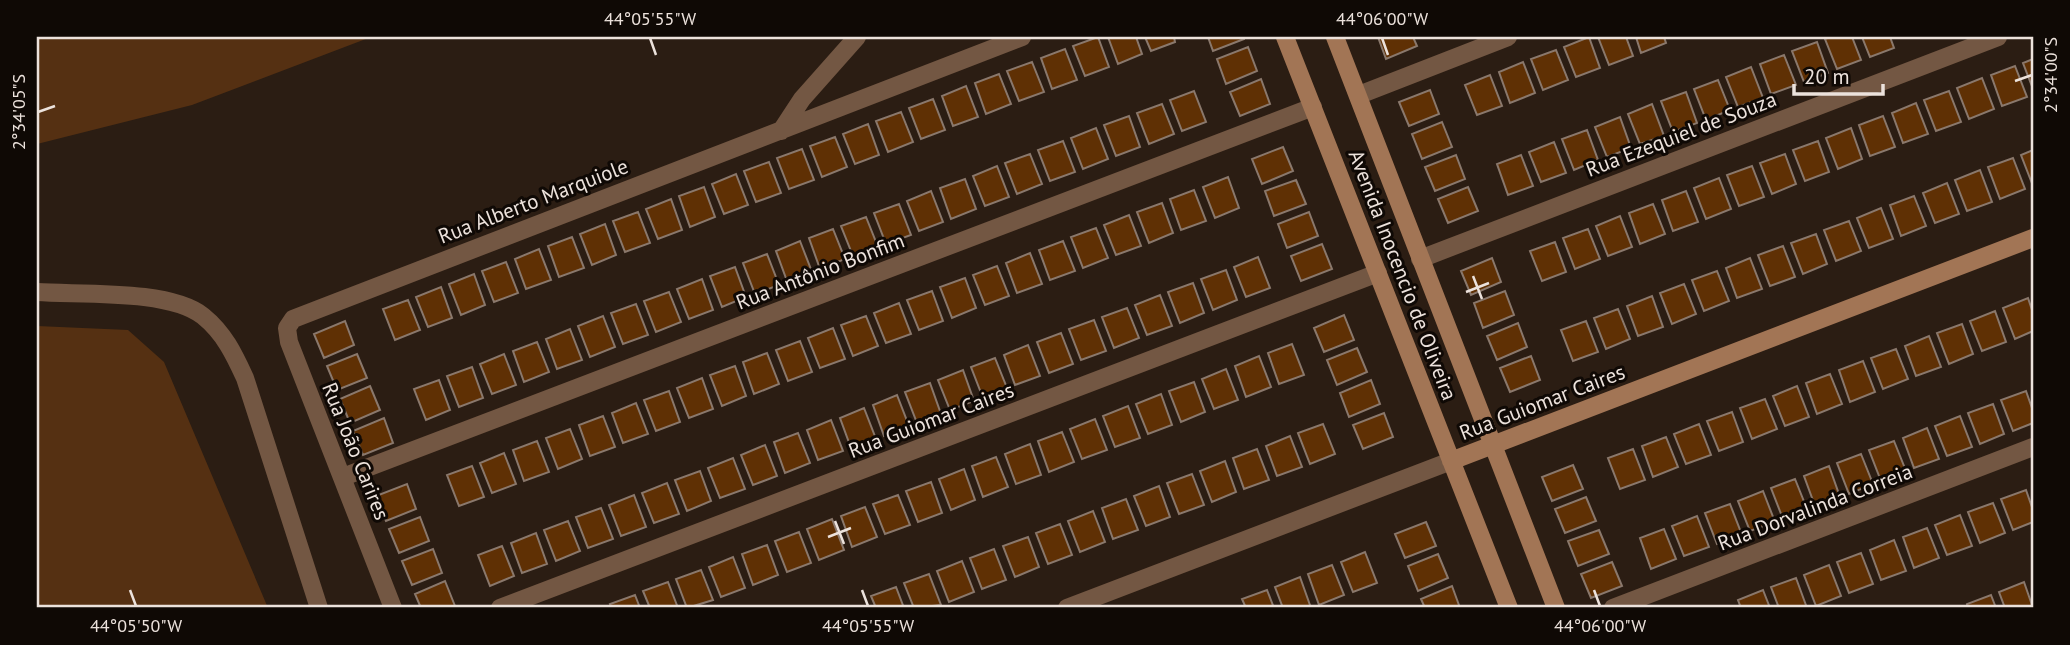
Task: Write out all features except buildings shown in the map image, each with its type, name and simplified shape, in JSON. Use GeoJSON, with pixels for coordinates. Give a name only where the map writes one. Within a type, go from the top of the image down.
{"type":"FeatureCollection","features":[{"type":"Feature","properties":{"kind":"street"},"geometry":{"type":"LineString","coordinates":[[781,131],[802,99],[857,37]]}},
{"type":"Feature","properties":{"kind":"street","name":"Rua Alberto Marquiole"},"geometry":{"type":"LineString","coordinates":[[301,314],[1022,37]]}},
{"type":"Feature","properties":{"kind":"street","name":"Avenida Inocencio de Oliveira"},"geometry":{"type":"LineString","coordinates":[[1285,37],[1509,608]]}},
{"type":"Feature","properties":{"kind":"street","name":"Avenida Inocencio de Oliveira"},"geometry":{"type":"LineString","coordinates":[[1335,37],[1556,608]]}},
{"type":"Feature","properties":{"kind":"street"},"geometry":{"type":"LineString","coordinates":[[1359,95],[1508,37]]}},
{"type":"Feature","properties":{"kind":"street","name":"Rua Ezequiel de Souza"},"geometry":{"type":"LineString","coordinates":[[1420,259],[1998,37]]}},
{"type":"Feature","properties":{"kind":"street","name":"Rua Antônio Bonfim"},"geometry":{"type":"LineString","coordinates":[[343,477],[1313,107]]}},
{"type":"Feature","properties":{"kind":"street","name":"Rua Guiomar Caires"},"geometry":{"type":"LineString","coordinates":[[1067,608],[2033,238]]}},
{"type":"Feature","properties":{"kind":"street","name":"Rua Guiomar Caires"},"geometry":{"type":"LineString","coordinates":[[500,608],[1378,273]]}},
{"type":"Feature","properties":{"kind":"street"},"geometry":{"type":"LineString","coordinates":[[37,292],[167,301],[201,315],[230,344],[245,378],[319,608]]}},
{"type":"Feature","properties":{"kind":"street","name":"Rua João Carires"},"geometry":{"type":"LineString","coordinates":[[301,314],[287,328],[289,342],[393,608]]}},
{"type":"Feature","properties":{"kind":"street","name":"Rua Dorvalinda Correia"},"geometry":{"type":"LineString","coordinates":[[1613,608],[2033,447]]}},
{"type":"Feature","properties":{"kind":"shaded area"},"geometry":{"type":"Polygon","coordinates":[[[37,37],[371,37],[192,105],[37,144],[37,37]]]}},
{"type":"Feature","properties":{"kind":"shaded area"},"geometry":{"type":"Polygon","coordinates":[[[37,326],[128,330],[164,362],[268,608],[37,608],[37,326]]]}}]}
